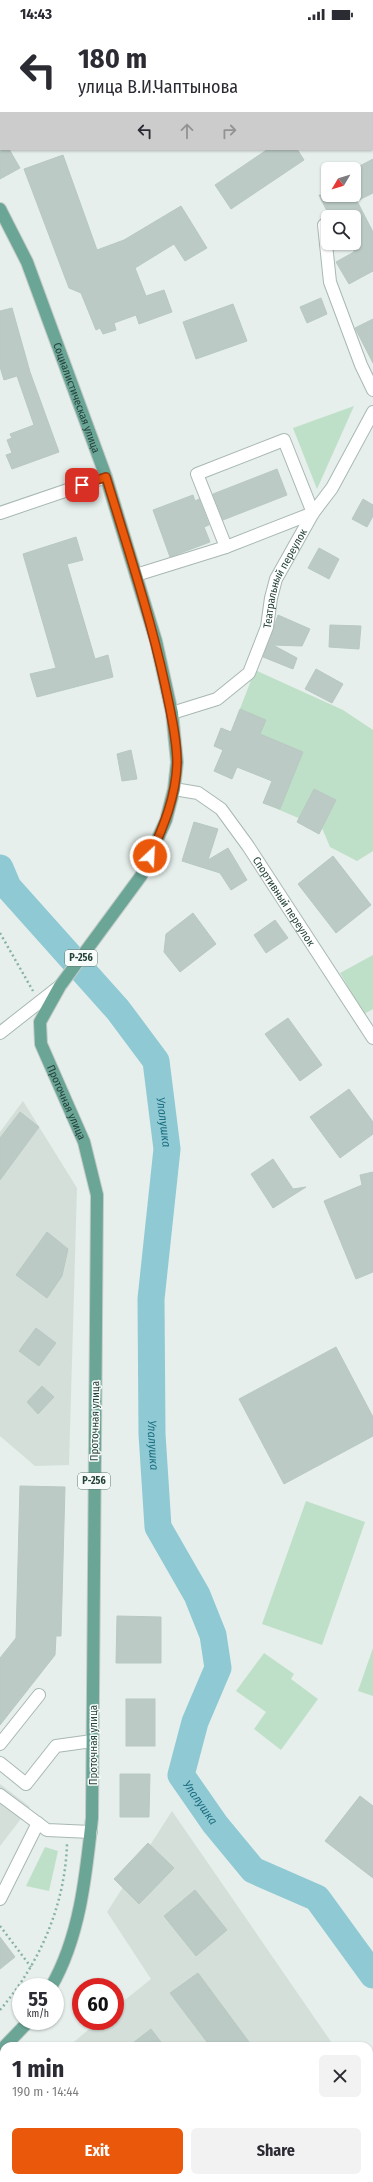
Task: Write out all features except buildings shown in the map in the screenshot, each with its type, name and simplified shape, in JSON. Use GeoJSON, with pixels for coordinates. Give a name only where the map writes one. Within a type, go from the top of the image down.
{"type":"FeatureCollection","features":[{"type":"Feature","properties":{"kind":"main road","name":"Социалистическая улица"},"geometry":{"type":"LineString","coordinates":[[0,210],[27,262],[106,477],[156,640],[172,713],[177,762],[174,789],[166,820],[141,876],[60,986]]}},
{"type":"Feature","properties":{"kind":"main road","name":"Проточная улица"},"geometry":{"type":"LineString","coordinates":[[55,1978],[69,1947],[80,1904],[90,1832],[97,1196],[84,1142],[41,1044],[40,1022],[60,986]]}},
{"type":"Feature","properties":{"kind":"main road"},"geometry":{"type":"LineString","coordinates":[[8,2042],[19,2030]]}},
{"type":"Feature","properties":{"kind":"street"},"geometry":{"type":"LineString","coordinates":[[327,250],[330,282],[360,365],[373,390]]}},
{"type":"Feature","properties":{"kind":"street","name":"Театральный переулок"},"geometry":{"type":"LineString","coordinates":[[172,713],[194,708],[217,699],[249,673],[266,627],[276,579],[313,513],[332,488],[373,412]]}},
{"type":"Feature","properties":{"kind":"street"},"geometry":{"type":"LineString","coordinates":[[136,575],[226,547],[313,513],[284,440],[198,474],[226,547]]}},
{"type":"Feature","properties":{"kind":"street"},"geometry":{"type":"LineString","coordinates":[[0,513],[106,477]]}},
{"type":"Feature","properties":{"kind":"street","name":"Спортивный переулок"},"geometry":{"type":"LineString","coordinates":[[174,789],[198,793],[221,809],[248,846],[373,1038]]}},
{"type":"Feature","properties":{"kind":"street"},"geometry":{"type":"LineString","coordinates":[[0,1032],[60,986]]}},
{"type":"Feature","properties":{"kind":"street"},"geometry":{"type":"LineString","coordinates":[[0,1744],[39,1695]]}},
{"type":"Feature","properties":{"kind":"street"},"geometry":{"type":"LineString","coordinates":[[0,1763],[26,1784],[56,1746],[92,1741]]}},
{"type":"Feature","properties":{"kind":"street"},"geometry":{"type":"LineString","coordinates":[[0,1795],[47,1830],[90,1832]]}},
{"type":"Feature","properties":{"kind":"street"},"geometry":{"type":"LineString","coordinates":[[0,1899],[38,1823]]}},
{"type":"Feature","properties":{"kind":"path"},"geometry":{"type":"LineString","coordinates":[[0,933],[36,997]]}},
{"type":"Feature","properties":{"kind":"path"},"geometry":{"type":"LineString","coordinates":[[0,2010],[17,1990],[39,1953],[57,1909],[67,1850],[67,1831]]}},
{"type":"Feature","properties":{"kind":"path"},"geometry":{"type":"LineString","coordinates":[[0,1926],[31,1967]]}},
{"type":"Feature","properties":{"kind":"shaded area"},"geometry":{"type":"Polygon","coordinates":[[[23,1101],[77,1188],[69,1465],[35,1466],[0,1436],[0,1132],[23,1101]]]}},
{"type":"Feature","properties":{"kind":"shaded area"},"geometry":{"type":"Polygon","coordinates":[[[0,1784],[30,1807],[0,1846],[0,1784]]]}},
{"type":"Feature","properties":{"kind":"shaded area"},"geometry":{"type":"Polygon","coordinates":[[[172,1811],[331,2042],[74,2042],[88,2030],[124,2030],[124,2001],[151,1979],[107,1912],[172,1811]]]}},
{"type":"Feature","properties":{"kind":"green space"},"geometry":{"type":"Polygon","coordinates":[[[354,406],[317,489],[293,428],[354,406]]]}},
{"type":"Feature","properties":{"kind":"green space"},"geometry":{"type":"Polygon","coordinates":[[[255,670],[343,710],[373,730],[373,851],[357,861],[330,847],[322,828],[263,803],[272,781],[237,767],[232,779],[214,771],[223,750],[214,746],[221,728],[231,732],[255,670]]]}},
{"type":"Feature","properties":{"kind":"green space"},"geometry":{"type":"Polygon","coordinates":[[[373,955],[373,1009],[364,1014],[340,973],[373,955]]]}},
{"type":"Feature","properties":{"kind":"green space"},"geometry":{"type":"Polygon","coordinates":[[[306,1501],[365,1522],[322,1645],[262,1624],[306,1501]]]}},
{"type":"Feature","properties":{"kind":"green space"},"geometry":{"type":"Polygon","coordinates":[[[373,1648],[373,1696],[358,1691],[373,1648]]]}},
{"type":"Feature","properties":{"kind":"green space"},"geometry":{"type":"Polygon","coordinates":[[[264,1653],[294,1674],[291,1679],[318,1699],[281,1750],[254,1729],[266,1712],[236,1691],[264,1653]]]}},
{"type":"Feature","properties":{"kind":"green space"},"geometry":{"type":"Polygon","coordinates":[[[45,1847],[58,1851],[49,1891],[26,1886],[45,1847]]]}},
{"type":"Feature","properties":{"kind":"waterway","name":"Улалушка"},"geometry":{"type":"LineString","coordinates":[[0,868],[8,887],[118,1010],[156,1061],[167,1149],[151,1299],[152,1434],[158,1527],[197,1595],[213,1635],[218,1668],[195,1722],[181,1775],[215,1824],[253,1870],[317,1898],[373,1975]]}},
{"type":"Feature","properties":{"kind":"route"},"geometry":{"type":"LineString","coordinates":[[82,485],[106,477],[156,640],[169,705],[172,713],[177,762],[174,789],[166,820],[150,856]]}}]}
